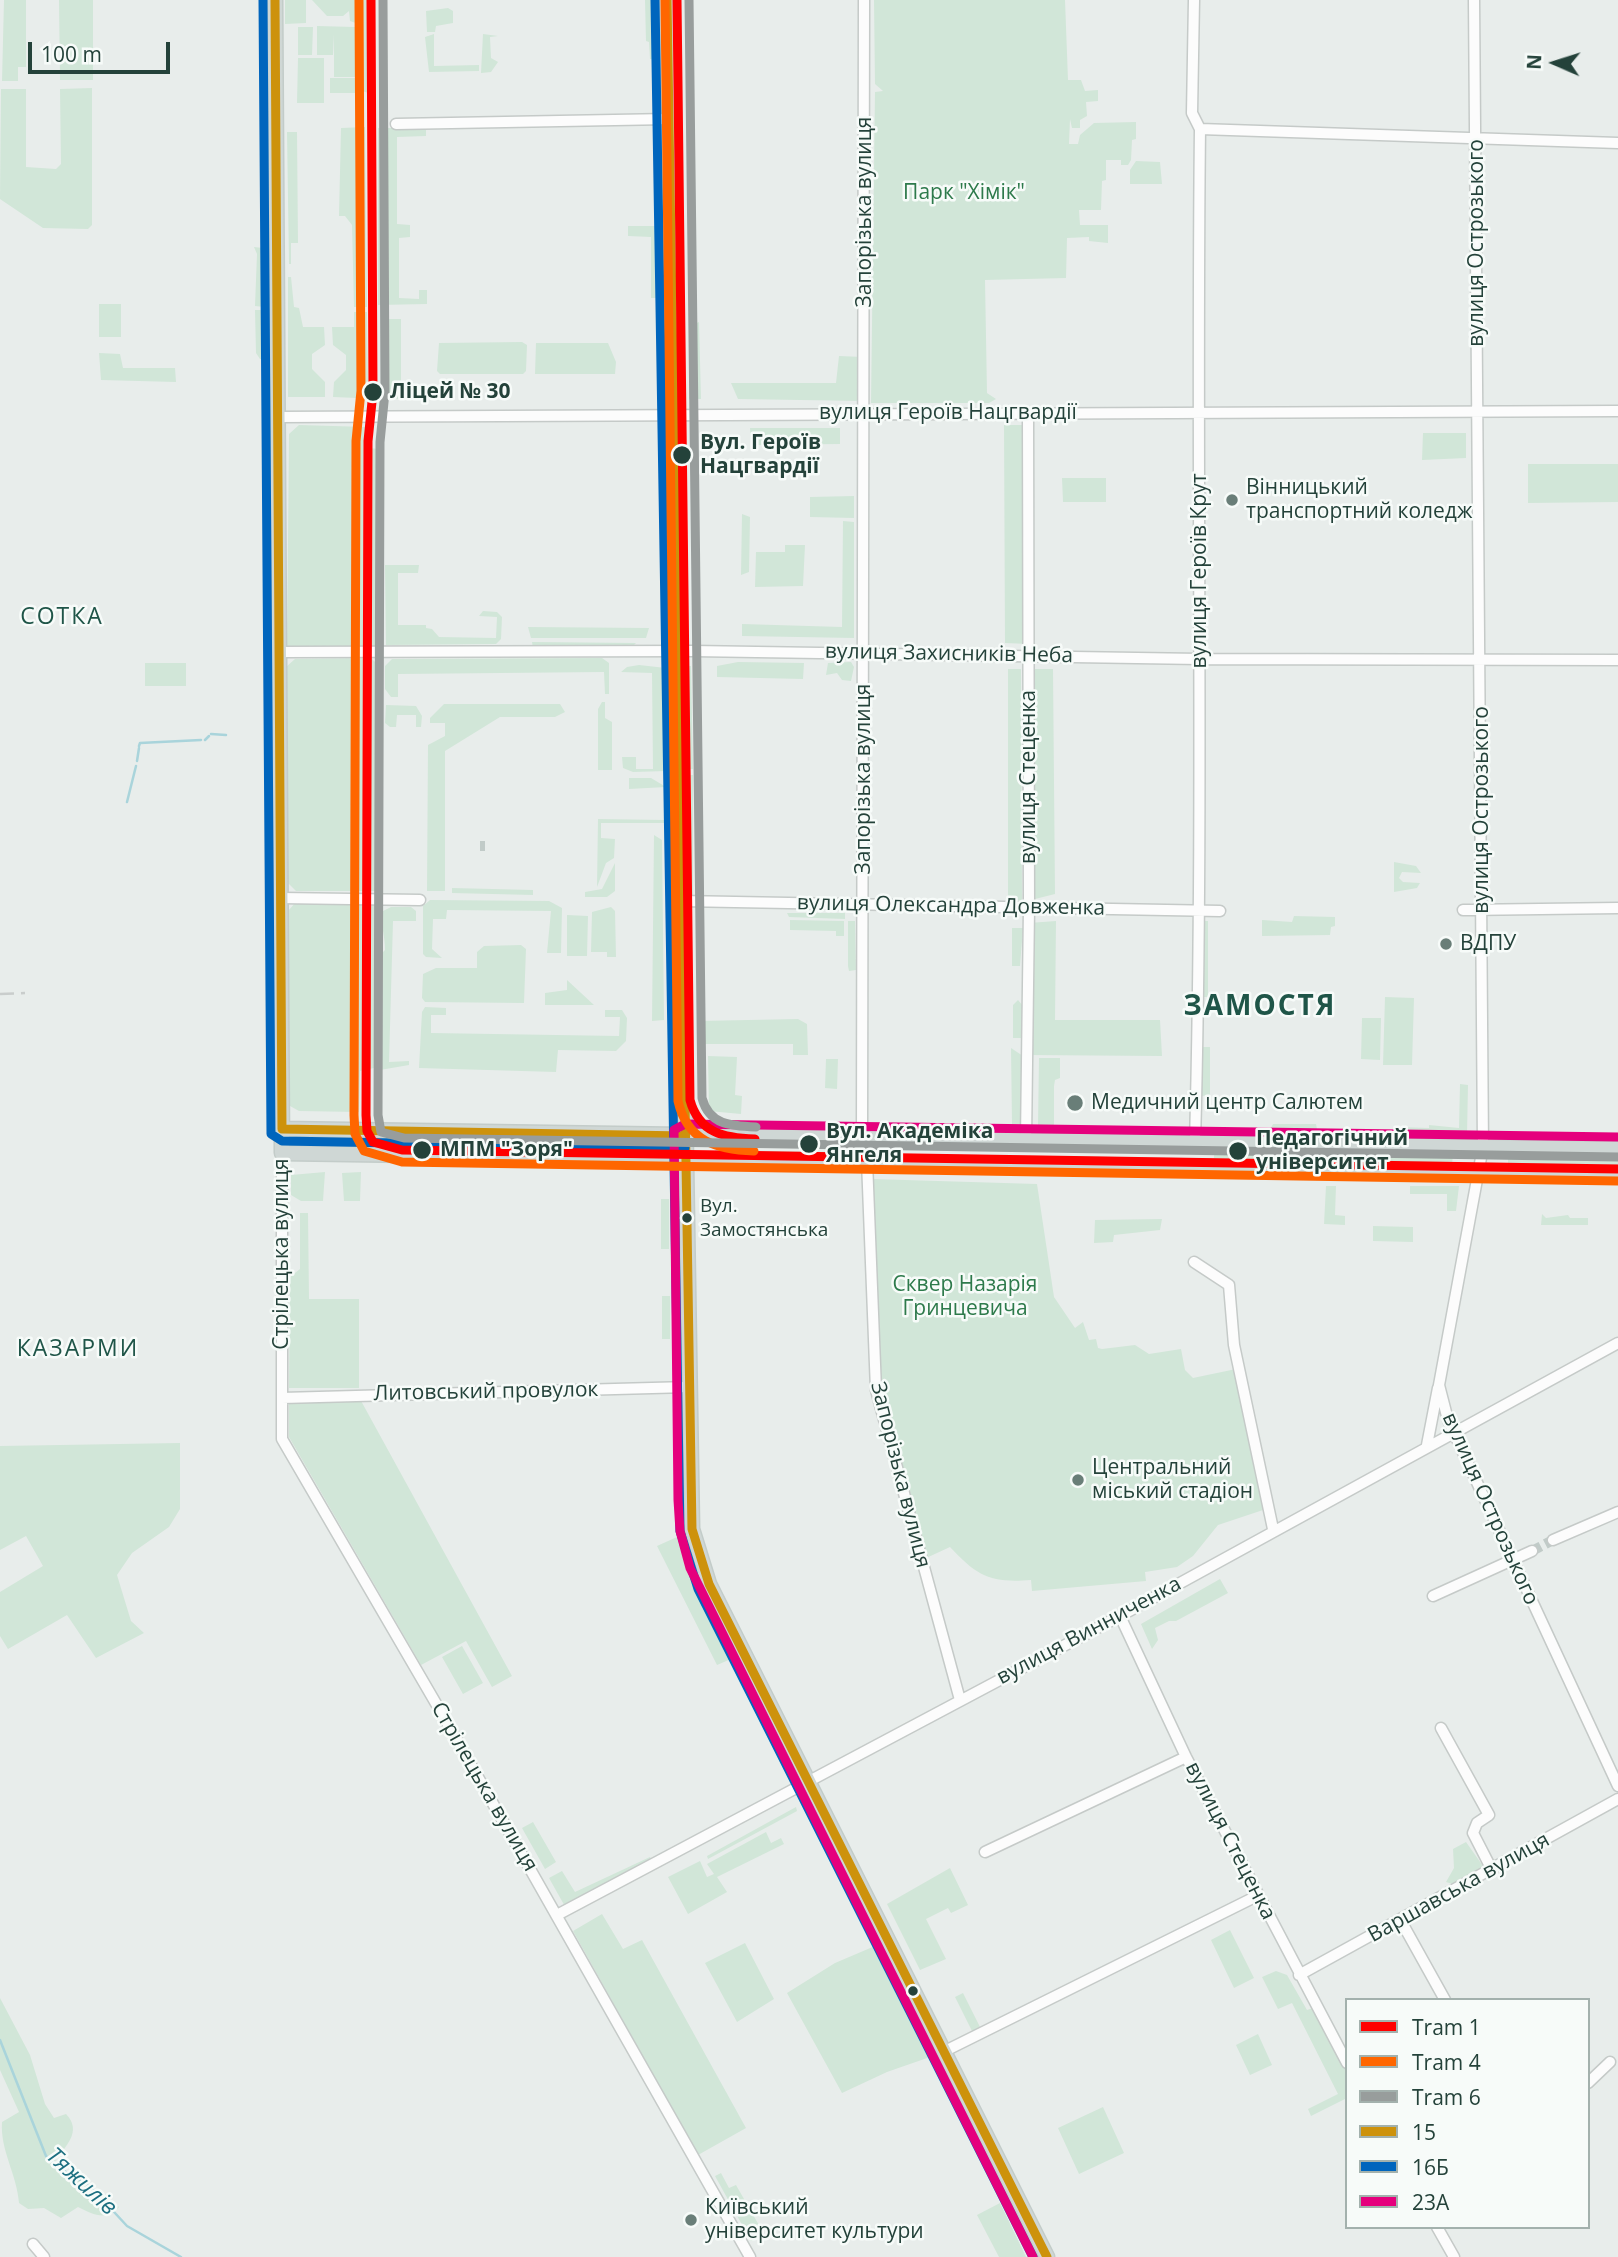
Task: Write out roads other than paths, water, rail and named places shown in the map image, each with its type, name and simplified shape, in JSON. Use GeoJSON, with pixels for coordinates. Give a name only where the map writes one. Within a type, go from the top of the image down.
{"type":"FeatureCollection","features":[{"type":"Feature","properties":{"kind":"main road","name":"Стрілецька вулиця"},"geometry":{"type":"LineString","coordinates":[[275,0],[282,1153]]}},
{"type":"Feature","properties":{"kind":"main road"},"geometry":{"type":"LineString","coordinates":[[667,0],[685,1136],[688,1158],[690,1500],[696,1546],[709,1584],[1047,2257]]}},
{"type":"Feature","properties":{"kind":"main road"},"geometry":{"type":"LineString","coordinates":[[282,1129],[1618,1149]]}},
{"type":"Feature","properties":{"kind":"main road"},"geometry":{"type":"LineString","coordinates":[[282,1153],[1618,1173]]}},
{"type":"Feature","properties":{"kind":"street","name":"Запорізька вулиця"},"geometry":{"type":"LineString","coordinates":[[862,1138],[864,0]]}},
{"type":"Feature","properties":{"kind":"street","name":"вулиця Героїв Крут"},"geometry":{"type":"LineString","coordinates":[[1194,0],[1192,113],[1200,129],[1200,910],[1195,1143]]}},
{"type":"Feature","properties":{"kind":"street","name":"вулиця Острозького"},"geometry":{"type":"LineString","coordinates":[[1474,0],[1483,1147],[1439,1385],[1453,1431],[1618,1786]]}},
{"type":"Feature","properties":{"kind":"street"},"geometry":{"type":"LineString","coordinates":[[396,124],[669,119]]}},
{"type":"Feature","properties":{"kind":"street"},"geometry":{"type":"LineString","coordinates":[[1200,129],[1618,143]]}},
{"type":"Feature","properties":{"kind":"street","name":"вулиця Героїв Нацгвардії"},"geometry":{"type":"LineString","coordinates":[[278,417],[1618,411]]}},
{"type":"Feature","properties":{"kind":"street","name":"вулиця Стеценка"},"geometry":{"type":"LineString","coordinates":[[1026,1140],[1029,908],[1028,413]]}},
{"type":"Feature","properties":{"kind":"street","name":"вулиця Захисників Неба"},"geometry":{"type":"LineString","coordinates":[[279,652],[864,652],[1200,659],[1618,660]]}},
{"type":"Feature","properties":{"kind":"street"},"geometry":{"type":"LineString","coordinates":[[281,898],[419,900]]}},
{"type":"Feature","properties":{"kind":"street","name":"вулиця Олександра Довженка"},"geometry":{"type":"LineString","coordinates":[[681,901],[1220,911]]}},
{"type":"Feature","properties":{"kind":"street"},"geometry":{"type":"LineString","coordinates":[[1463,910],[1618,908]]}},
{"type":"Feature","properties":{"kind":"street","name":"Стрілецька вулиця"},"geometry":{"type":"LineString","coordinates":[[282,1153],[282,1439],[557,1915],[750,2257]]}},
{"type":"Feature","properties":{"kind":"street","name":"Запорізька вулиця"},"geometry":{"type":"LineString","coordinates":[[867,1161],[876,1390],[960,1700]]}},
{"type":"Feature","properties":{"kind":"street"},"geometry":{"type":"LineString","coordinates":[[1194,1262],[1229,1285],[1234,1345],[1273,1529]]}},
{"type":"Feature","properties":{"kind":"street","name":"вулиця Винниченка"},"geometry":{"type":"LineString","coordinates":[[557,1915],[1120,1615],[1273,1529],[1618,1343]]}},
{"type":"Feature","properties":{"kind":"street"},"geometry":{"type":"LineString","coordinates":[[1427,1445],[1439,1385]]}},
{"type":"Feature","properties":{"kind":"street","name":"Литовський провулок"},"geometry":{"type":"LineString","coordinates":[[282,1398],[689,1387]]}},
{"type":"Feature","properties":{"kind":"street"},"geometry":{"type":"LineString","coordinates":[[1553,1540],[1618,1513]]}},
{"type":"Feature","properties":{"kind":"street"},"geometry":{"type":"LineString","coordinates":[[1433,1596],[1532,1551]]}},
{"type":"Feature","properties":{"kind":"street","name":"вулиця Стеценка"},"geometry":{"type":"LineString","coordinates":[[1120,1615],[1186,1757],[1345,2059]]}},
{"type":"Feature","properties":{"kind":"street"},"geometry":{"type":"LineString","coordinates":[[1441,1728],[1489,1815],[1477,1823],[1473,1833],[1492,1870]]}},
{"type":"Feature","properties":{"kind":"street"},"geometry":{"type":"LineString","coordinates":[[985,1852],[1186,1757]]}},
{"type":"Feature","properties":{"kind":"street","name":"Варшавська вулиця"},"geometry":{"type":"LineString","coordinates":[[1299,1975],[1618,1799]]}},
{"type":"Feature","properties":{"kind":"street"},"geometry":{"type":"LineString","coordinates":[[943,2052],[1257,1896]]}},
{"type":"Feature","properties":{"kind":"street"},"geometry":{"type":"LineString","coordinates":[[1401,1921],[1444,1998]]}},
{"type":"Feature","properties":{"kind":"street"},"geometry":{"type":"LineString","coordinates":[[1590,2081],[1610,2062]]}},
{"type":"Feature","properties":{"kind":"street"},"geometry":{"type":"LineString","coordinates":[[1438,2229],[1454,2257]]}},
{"type":"Feature","properties":{"kind":"street"},"geometry":{"type":"LineString","coordinates":[[33,2244],[44,2257]]}},
{"type":"Feature","properties":{"kind":"waterway"},"geometry":{"type":"LineString","coordinates":[[211,734],[226,735]]}},
{"type":"Feature","properties":{"kind":"waterway"},"geometry":{"type":"LineString","coordinates":[[205,740],[209,736]]}},
{"type":"Feature","properties":{"kind":"waterway"},"geometry":{"type":"LineString","coordinates":[[139,746],[140,743],[201,740]]}},
{"type":"Feature","properties":{"kind":"waterway"},"geometry":{"type":"LineString","coordinates":[[137,761],[139,748]]}},
{"type":"Feature","properties":{"kind":"waterway"},"geometry":{"type":"LineString","coordinates":[[127,802],[136,766]]}},
{"type":"Feature","properties":{"kind":"waterway","name":"Тяжилів"},"geometry":{"type":"LineString","coordinates":[[0,2040],[46,2156],[61,2169],[90,2186],[127,2226],[181,2257]]}},
{"type":"Feature","properties":{"kind":"tunnel"},"geometry":{"type":"LineString","coordinates":[[480,846],[485,846]]}},
{"type":"Feature","properties":{"kind":"tunnel"},"geometry":{"type":"LineString","coordinates":[[1532,1551],[1553,1540]]}},
{"type":"Feature","properties":{"kind":"railway"},"geometry":{"type":"LineString","coordinates":[[0,994],[25,993]]}},
{"type":"Feature","properties":{"kind":"tram line","name":"4"},"geometry":{"type":"LineString","coordinates":[[359,0],[361,391],[356,441],[354,1115],[355,1134],[364,1151],[402,1162],[1618,1181]]}},
{"type":"Feature","properties":{"kind":"tram line","name":"1"},"geometry":{"type":"LineString","coordinates":[[371,0],[373,392],[368,441],[366,1115],[367,1131],[373,1142],[402,1150],[1618,1169]]}},
{"type":"Feature","properties":{"kind":"tram line","name":"6"},"geometry":{"type":"LineString","coordinates":[[383,0],[385,392],[380,442],[378,1115],[381,1132],[404,1138],[1618,1157]]}},
{"type":"Feature","properties":{"kind":"tram line","name":"4"},"geometry":{"type":"LineString","coordinates":[[665,0],[678,1101],[688,1126],[706,1141],[728,1148],[754,1151]]}},
{"type":"Feature","properties":{"kind":"tram line","name":"1"},"geometry":{"type":"LineString","coordinates":[[677,0],[690,1100],[700,1120],[714,1132],[755,1139]]}},
{"type":"Feature","properties":{"kind":"tram line","name":"6"},"geometry":{"type":"LineString","coordinates":[[689,0],[702,1098],[705,1107],[716,1119],[730,1125],[756,1127]]}},
{"type":"Feature","properties":{"kind":"place","name":"Ліцей № 30"},"geometry":{"type":"Point","coordinates":[373,392]}},
{"type":"Feature","properties":{"kind":"place","name":"Вул. Героїв Нацгвардії"},"geometry":{"type":"Point","coordinates":[682,455]}},
{"type":"Feature","properties":{"kind":"place","name":"Вінницький транспортний коледж"},"geometry":{"type":"Point","coordinates":[1232,500]}},
{"type":"Feature","properties":{"kind":"place","name":"ВДПУ"},"geometry":{"type":"Point","coordinates":[1446,944]}},
{"type":"Feature","properties":{"kind":"place","name":"Медичний центр Салютем"},"geometry":{"type":"Point","coordinates":[1075,1103]}},
{"type":"Feature","properties":{"kind":"place","name":"Вул. Академіка Янгеля"},"geometry":{"type":"Point","coordinates":[809,1144]}},
{"type":"Feature","properties":{"kind":"place","name":"МПМ \"Зоря\""},"geometry":{"type":"Point","coordinates":[422,1150]}},
{"type":"Feature","properties":{"kind":"place","name":"Педагогічний університет"},"geometry":{"type":"Point","coordinates":[1238,1151]}},
{"type":"Feature","properties":{"kind":"place","name":"Вул. Замостянська"},"geometry":{"type":"Point","coordinates":[687,1218]}},
{"type":"Feature","properties":{"kind":"place","name":"Центральний міський стадіон"},"geometry":{"type":"Point","coordinates":[1078,1480]}},
{"type":"Feature","properties":{"kind":"place","name":"Київський університет культури"},"geometry":{"type":"Point","coordinates":[691,2220]}},
{"type":"Feature","properties":{"kind":"district","name":"СОТКА"},"geometry":{"type":"Point","coordinates":[62,617]}},
{"type":"Feature","properties":{"kind":"district","name":"ЗАМОСТЯ"},"geometry":{"type":"Point","coordinates":[1260,1007]}},
{"type":"Feature","properties":{"kind":"district","name":"КАЗАРМИ"},"geometry":{"type":"Point","coordinates":[78,1349]}},
{"type":"Feature","properties":{"kind":"park label","name":"Парк \"Хімік\""},"geometry":{"type":"Point","coordinates":[964,193]}},
{"type":"Feature","properties":{"kind":"park label","name":"Сквер Назарія Гринцевича"},"geometry":{"type":"Point","coordinates":[965,1297]}}]}
